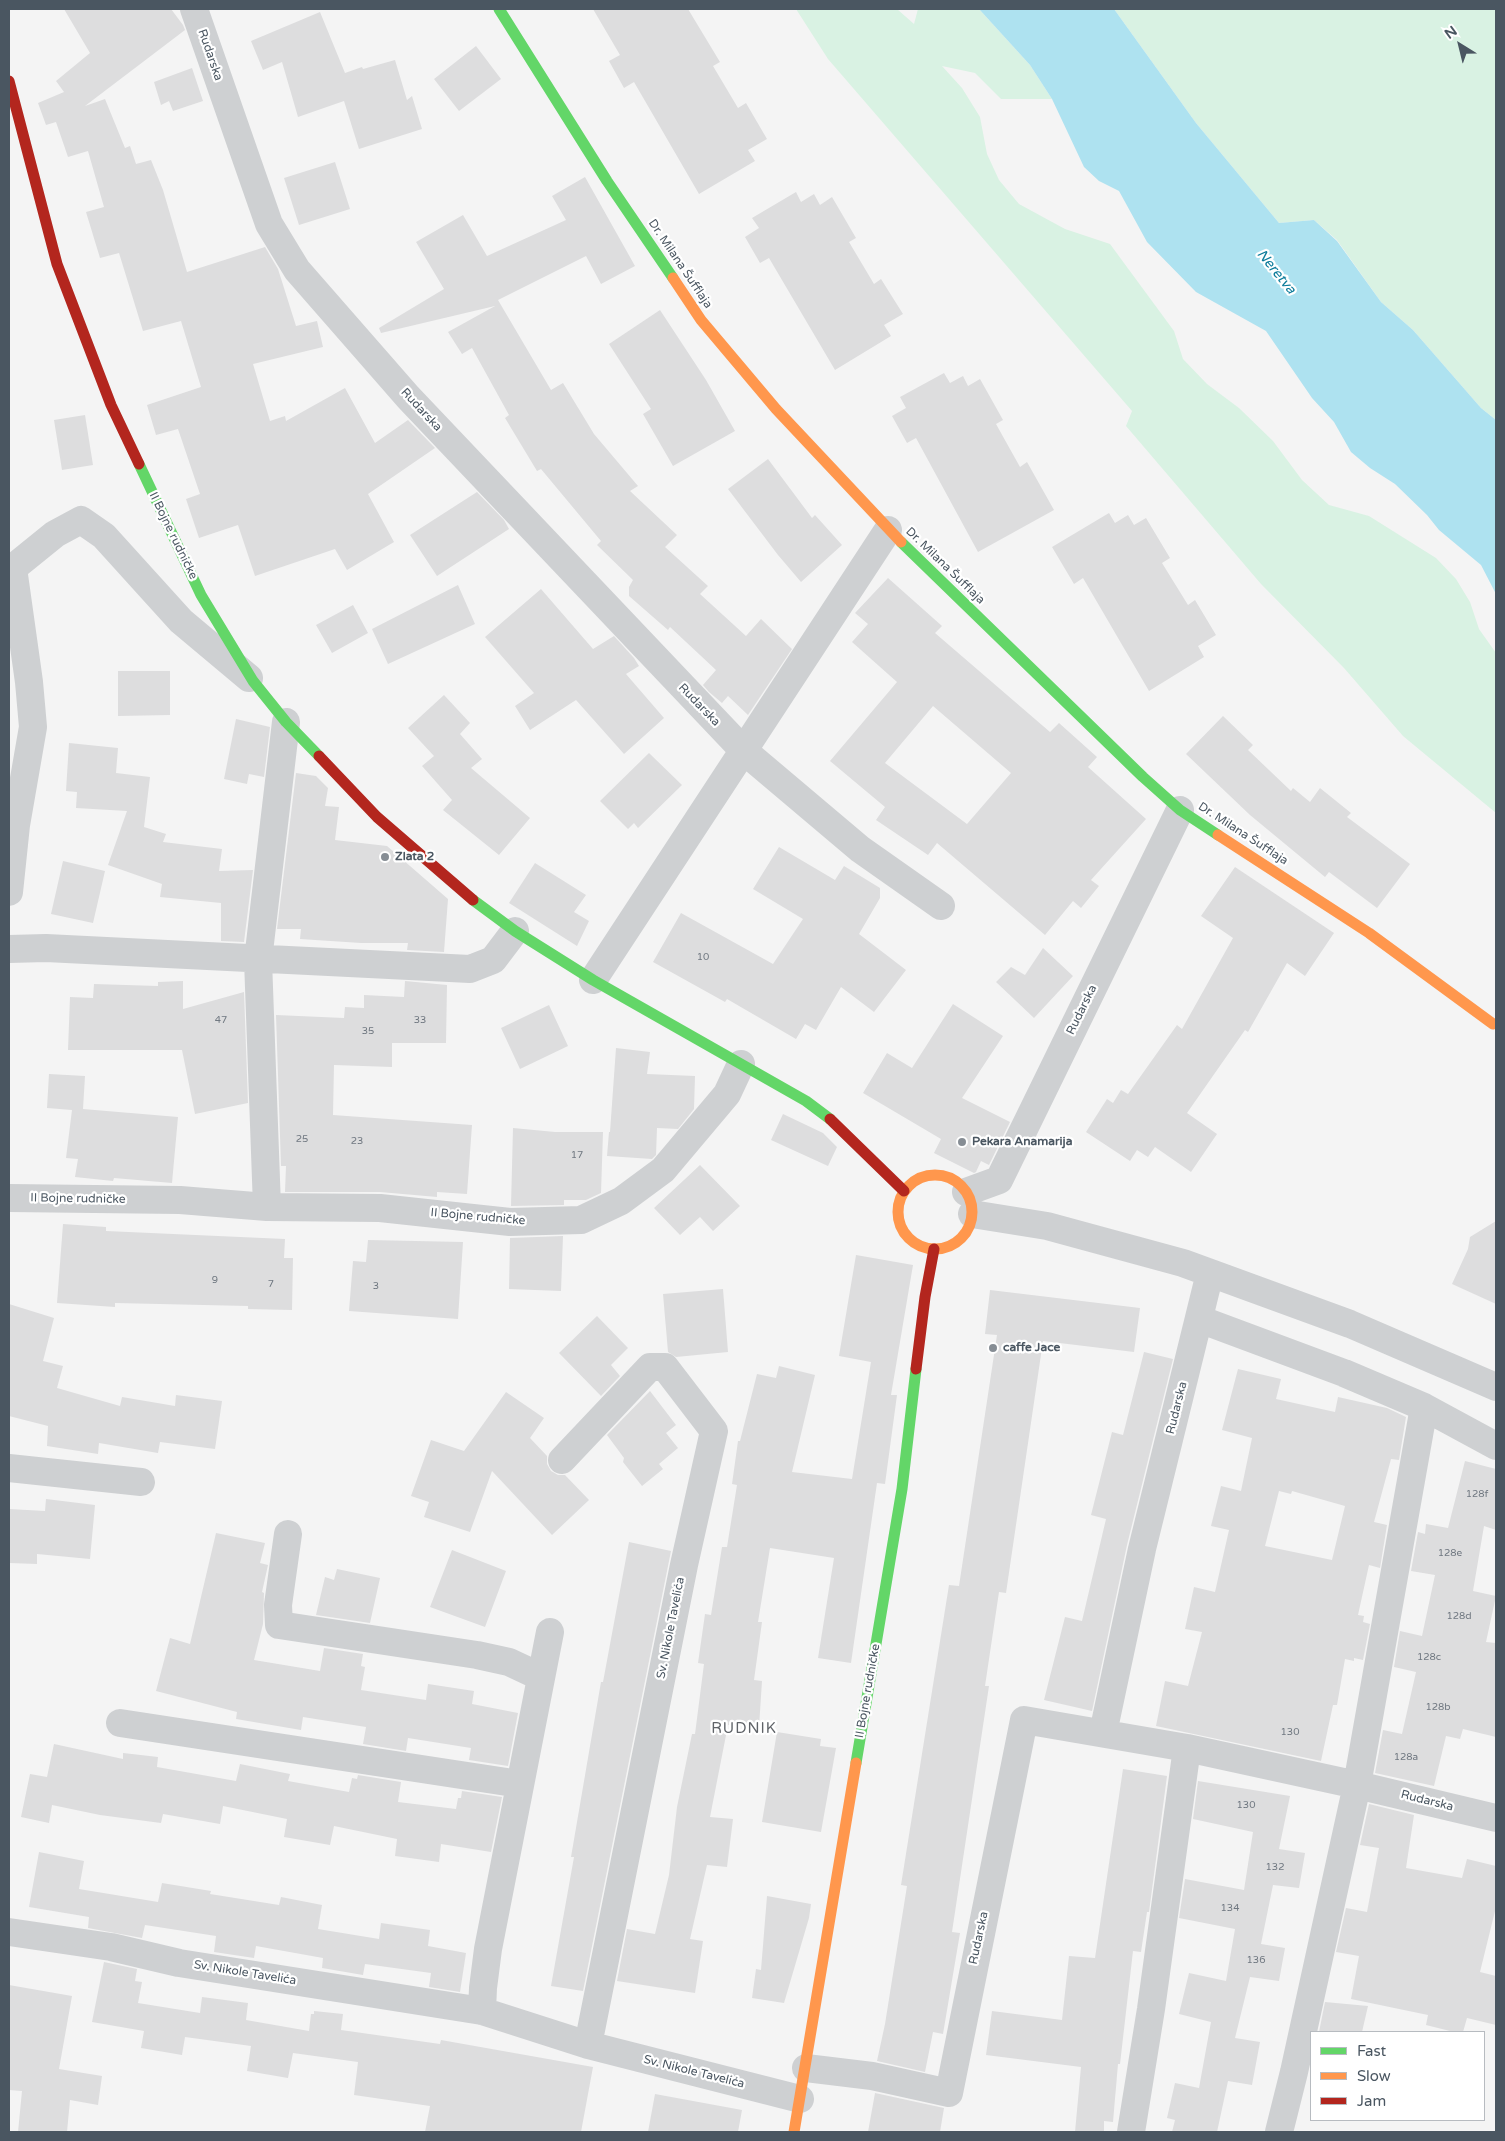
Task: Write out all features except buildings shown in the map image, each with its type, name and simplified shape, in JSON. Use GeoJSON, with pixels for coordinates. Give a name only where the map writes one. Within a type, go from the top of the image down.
{"type":"FeatureCollection","features":[{"type":"Feature","properties":{"kind":"street","name":"Rudarska"},"geometry":{"type":"LineString","coordinates":[[194,9],[269,224],[297,270],[415,404],[744,751],[860,849],[941,906]]}},
{"type":"Feature","properties":{"kind":"street","name":"Dr. Milana Šufflaja"},"geometry":{"type":"LineString","coordinates":[[499,9],[607,181],[701,320],[776,409],[888,530],[1143,778],[1180,810],[1369,933],[1493,1024]]}},
{"type":"Feature","properties":{"kind":"street","name":"II Bojne rudničke"},"geometry":{"type":"LineString","coordinates":[[9,81],[57,264],[111,405],[201,595],[253,681],[286,722],[377,817],[467,895],[515,931],[593,980],[806,1101],[831,1119],[904,1191]]}},
{"type":"Feature","properties":{"kind":"street"},"geometry":{"type":"LineString","coordinates":[[9,892],[16,824],[33,727],[29,682],[11,568],[55,534],[81,520],[104,536],[181,621],[253,681]]}},
{"type":"Feature","properties":{"kind":"street"},"geometry":{"type":"LineString","coordinates":[[593,980],[888,530]]}},
{"type":"Feature","properties":{"kind":"street"},"geometry":{"type":"LineString","coordinates":[[266,1206],[258,960],[286,722]]}},
{"type":"Feature","properties":{"kind":"street","name":"Rudarska"},"geometry":{"type":"LineString","coordinates":[[969,1203],[999,1180],[1180,810]]}},
{"type":"Feature","properties":{"kind":"street"},"geometry":{"type":"LineString","coordinates":[[9,949],[46,948],[470,969],[493,960],[515,931]]}},
{"type":"Feature","properties":{"kind":"street","name":"II Bojne rudničke"},"geometry":{"type":"LineString","coordinates":[[9,1198],[180,1200],[266,1206],[380,1208],[510,1222],[581,1220],[621,1201],[663,1170],[728,1094],[741,1064]]}},
{"type":"Feature","properties":{"kind":"street"},"geometry":{"type":"LineString","coordinates":[[939,1175],[959,1183],[969,1203],[970,1225],[956,1243],[945,1248],[934,1249],[922,1246],[912,1240],[904,1231],[899,1220],[899,1208],[904,1191],[917,1180],[939,1175]]}},
{"type":"Feature","properties":{"kind":"street"},"geometry":{"type":"LineString","coordinates":[[969,1203],[1183,1262],[1350,1324],[1496,1387]]}},
{"type":"Feature","properties":{"kind":"street","name":"II Bojne rudničke"},"geometry":{"type":"LineString","coordinates":[[794,2132],[902,1489],[925,1297],[934,1249]]}},
{"type":"Feature","properties":{"kind":"street","name":"Rudarska"},"geometry":{"type":"LineString","coordinates":[[1103,1733],[1142,1550],[1210,1272]]}},
{"type":"Feature","properties":{"kind":"street"},"geometry":{"type":"LineString","coordinates":[[1199,1319],[1344,1373],[1424,1407],[1496,1446]]}},
{"type":"Feature","properties":{"kind":"street","name":"Sv. Nikole Tavelića"},"geometry":{"type":"LineString","coordinates":[[562,1460],[650,1367],[665,1367],[714,1431],[684,1566],[588,2046]]}},
{"type":"Feature","properties":{"kind":"street"},"geometry":{"type":"LineString","coordinates":[[1279,2132],[1294,2072],[1357,1784],[1424,1407]]}},
{"type":"Feature","properties":{"kind":"street"},"geometry":{"type":"LineString","coordinates":[[9,1468],[141,1482]]}},
{"type":"Feature","properties":{"kind":"street"},"geometry":{"type":"LineString","coordinates":[[288,1534],[278,1605],[278,1624],[477,1655],[509,1662],[541,1676]]}},
{"type":"Feature","properties":{"kind":"street"},"geometry":{"type":"LineString","coordinates":[[482,2011],[488,1949],[550,1632]]}},
{"type":"Feature","properties":{"kind":"street","name":"Rudarska"},"geometry":{"type":"LineString","coordinates":[[806,2068],[872,2076],[949,2093],[1024,1720],[1187,1748],[1357,1784],[1496,1818]]}},
{"type":"Feature","properties":{"kind":"street"},"geometry":{"type":"LineString","coordinates":[[120,1724],[520,1784]]}},
{"type":"Feature","properties":{"kind":"street"},"geometry":{"type":"LineString","coordinates":[[1130,2132],[1151,2009],[1187,1748]]}},
{"type":"Feature","properties":{"kind":"street","name":"Sv. Nikole Tavelića"},"geometry":{"type":"LineString","coordinates":[[9,1932],[111,1948],[178,1963],[482,2011],[588,2046],[800,2099]]}},
{"type":"Feature","properties":{"kind":"green space"},"geometry":{"type":"Polygon","coordinates":[[[796,9],[897,9],[914,24],[918,9],[979,9],[1030,65],[1052,99],[1001,99],[975,73],[942,66],[962,88],[980,117],[987,154],[999,180],[1019,204],[1065,229],[1110,244],[1174,331],[1183,359],[1207,384],[1239,408],[1273,441],[1302,480],[1329,505],[1369,516],[1436,558],[1456,579],[1470,602],[1479,629],[1496,653],[1496,813],[1403,736],[1344,668],[1261,584],[1126,426],[1132,411],[828,59],[796,9]]]}},
{"type":"Feature","properties":{"kind":"green space"},"geometry":{"type":"Polygon","coordinates":[[[1114,9],[1496,9],[1496,420],[1481,408],[1413,330],[1381,302],[1337,240],[1314,220],[1279,223],[1196,123],[1114,9]]]}},
{"type":"Feature","properties":{"kind":"water","name":"Neretva"},"geometry":{"type":"Polygon","coordinates":[[[979,9],[1114,9],[1196,123],[1279,223],[1314,220],[1337,241],[1381,302],[1413,330],[1481,408],[1496,420],[1496,594],[1481,565],[1439,530],[1427,515],[1395,484],[1370,468],[1351,452],[1334,422],[1312,398],[1266,331],[1196,292],[1147,242],[1119,191],[1099,181],[1084,167],[1052,99],[1030,65],[979,9]]]}},
{"type":"Feature","properties":{"kind":"traffic: fast"},"geometry":{"type":"LineString","coordinates":[[499,9],[607,181],[673,278]]}},
{"type":"Feature","properties":{"kind":"traffic: fast"},"geometry":{"type":"LineString","coordinates":[[139,464],[201,595],[253,681],[286,722],[319,756]]}},
{"type":"Feature","properties":{"kind":"traffic: fast"},"geometry":{"type":"LineString","coordinates":[[901,542],[1143,777],[1180,810],[1218,835]]}},
{"type":"Feature","properties":{"kind":"traffic: fast"},"geometry":{"type":"LineString","coordinates":[[473,900],[515,931],[593,980],[806,1101],[830,1119]]}},
{"type":"Feature","properties":{"kind":"traffic: fast"},"geometry":{"type":"LineString","coordinates":[[856,1763],[902,1489],[916,1369]]}},
{"type":"Feature","properties":{"kind":"traffic: slow"},"geometry":{"type":"LineString","coordinates":[[673,278],[701,320],[776,409],[901,542]]}},
{"type":"Feature","properties":{"kind":"traffic: slow"},"geometry":{"type":"LineString","coordinates":[[1218,835],[1369,933],[1493,1024]]}},
{"type":"Feature","properties":{"kind":"traffic: slow"},"geometry":{"type":"LineString","coordinates":[[935,1175],[949,1178],[961,1186],[969,1198],[972,1212],[969,1226],[961,1238],[949,1246],[935,1249],[921,1246],[909,1238],[901,1226],[898,1212],[901,1198],[909,1186],[921,1178],[935,1175]]}},
{"type":"Feature","properties":{"kind":"traffic: slow"},"geometry":{"type":"LineString","coordinates":[[794,2132],[856,1763]]}},
{"type":"Feature","properties":{"kind":"traffic: jam"},"geometry":{"type":"LineString","coordinates":[[9,81],[57,264],[111,405],[139,464]]}},
{"type":"Feature","properties":{"kind":"traffic: jam"},"geometry":{"type":"LineString","coordinates":[[319,756],[377,817],[473,900]]}},
{"type":"Feature","properties":{"kind":"traffic: jam"},"geometry":{"type":"LineString","coordinates":[[830,1119],[904,1191]]}},
{"type":"Feature","properties":{"kind":"traffic: jam"},"geometry":{"type":"LineString","coordinates":[[916,1369],[925,1297],[934,1249]]}},
{"type":"Feature","properties":{"kind":"place","name":"Zlata 2"},"geometry":{"type":"Point","coordinates":[385,857]}},
{"type":"Feature","properties":{"kind":"place","name":"Pekara Anamarija"},"geometry":{"type":"Point","coordinates":[962,1142]}},
{"type":"Feature","properties":{"kind":"place","name":"caffe Jace"},"geometry":{"type":"Point","coordinates":[993,1348]}},
{"type":"Feature","properties":{"kind":"district","name":"RUDNIK"},"geometry":{"type":"Point","coordinates":[744,1729]}}]}
